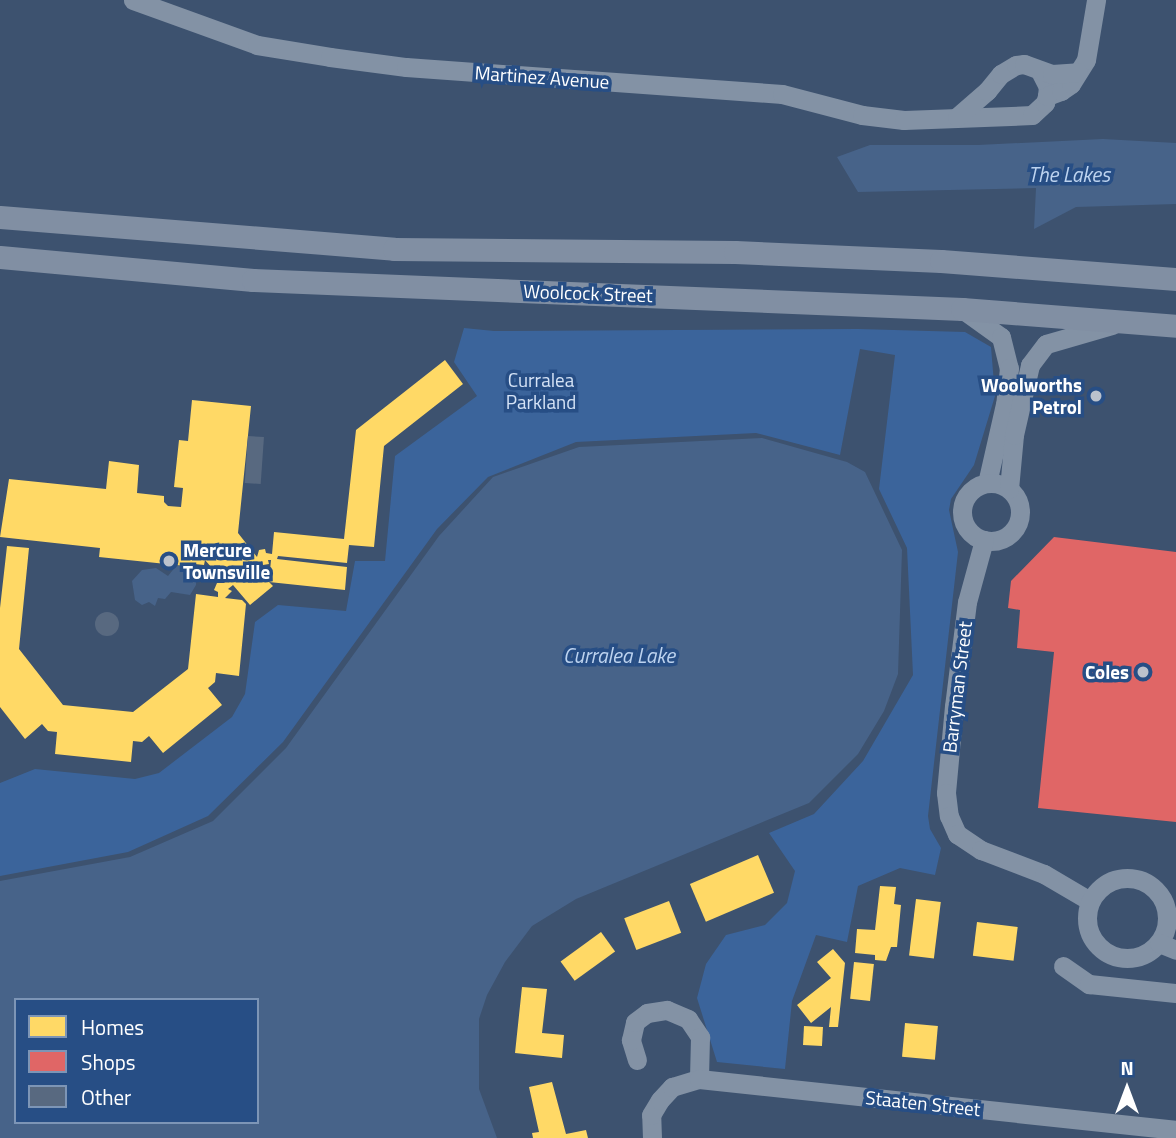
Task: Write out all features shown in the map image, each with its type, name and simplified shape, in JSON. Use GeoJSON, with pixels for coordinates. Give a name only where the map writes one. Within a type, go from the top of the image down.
{"type":"FeatureCollection","features":[{"type":"Feature","properties":{"kind":"main road"},"geometry":{"type":"LineString","coordinates":[[0,217],[394,249],[735,252],[941,261],[1176,279]]}},
{"type":"Feature","properties":{"kind":"main road","name":"Woolcock Street"},"geometry":{"type":"LineString","coordinates":[[0,257],[253,280],[962,309],[1176,326]]}},
{"type":"Feature","properties":{"kind":"street","name":"Martinez Avenue"},"geometry":{"type":"LineString","coordinates":[[133,0],[257,45],[330,57],[406,67],[782,94],[862,115],[904,120],[1032,115],[1045,103],[1048,96],[1061,91],[1086,60],[1096,0]]}},
{"type":"Feature","properties":{"kind":"street"},"geometry":{"type":"LineString","coordinates":[[957,117],[997,82],[1008,68],[1016,65],[1033,66],[1040,72],[1048,87],[1048,96]]}},
{"type":"Feature","properties":{"kind":"street"},"geometry":{"type":"LineString","coordinates":[[1040,72],[1078,72]]}},
{"type":"Feature","properties":{"kind":"street"},"geometry":{"type":"LineString","coordinates":[[997,82],[995,90],[1001,107],[1015,116]]}},
{"type":"Feature","properties":{"kind":"street"},"geometry":{"type":"LineString","coordinates":[[962,309],[1002,337],[1009,368],[1005,404],[987,483]]}},
{"type":"Feature","properties":{"kind":"street"},"geometry":{"type":"LineString","coordinates":[[1009,489],[987,483],[969,492],[961,510],[967,529],[984,540],[1002,538],[1015,527],[1020,510],[1009,489],[1022,390],[1036,355],[1045,344],[1063,337],[1126,321]]}},
{"type":"Feature","properties":{"kind":"street","name":"Barryman Street"},"geometry":{"type":"LineString","coordinates":[[984,540],[967,602],[946,793],[949,816],[957,834],[981,850],[1044,874],[1090,901]]}},
{"type":"Feature","properties":{"kind":"street"},"geometry":{"type":"LineString","coordinates":[[1121,878],[1139,879],[1151,886],[1165,905],[1168,921],[1167,947],[1139,957],[1124,958],[1108,954],[1097,945],[1088,929],[1090,901],[1107,883],[1121,878]]}},
{"type":"Feature","properties":{"kind":"street"},"geometry":{"type":"LineString","coordinates":[[1063,966],[1089,984],[1176,993]]}},
{"type":"Feature","properties":{"kind":"street"},"geometry":{"type":"LineString","coordinates":[[637,1060],[631,1040],[635,1022],[647,1013],[667,1010],[688,1019],[700,1037],[699,1079]]}},
{"type":"Feature","properties":{"kind":"street","name":"Staaten Street"},"geometry":{"type":"LineString","coordinates":[[652,1138],[651,1115],[672,1087],[699,1079],[1176,1130]]}},
{"type":"Feature","properties":{"kind":"green space","name":"Curralea Parkland"},"geometry":{"type":"Polygon","coordinates":[[[464,328],[494,331],[858,329],[965,332],[991,347],[995,396],[974,465],[951,499],[949,510],[958,552],[928,816],[930,829],[941,848],[935,875],[900,868],[858,886],[847,942],[816,935],[792,1001],[785,1069],[717,1062],[697,998],[706,964],[726,935],[765,925],[787,903],[795,871],[769,833],[814,814],[863,761],[913,675],[907,548],[879,489],[895,355],[860,349],[840,455],[756,433],[576,442],[488,477],[437,529],[283,742],[208,816],[128,852],[0,876],[0,783],[35,769],[135,779],[159,773],[232,717],[245,694],[255,622],[278,605],[346,611],[355,561],[385,561],[395,456],[477,396],[454,362],[464,328]]]}},
{"type":"Feature","properties":{"kind":"water","name":"The Lakes"},"geometry":{"type":"Polygon","coordinates":[[[1103,139],[1176,143],[1176,204],[1076,207],[1034,229],[1036,188],[858,192],[837,157],[870,145],[978,145],[1103,139]]]}},
{"type":"Feature","properties":{"kind":"water","name":"Curralea Lake"},"geometry":{"type":"Polygon","coordinates":[[[762,438],[847,462],[865,472],[902,550],[898,674],[884,711],[858,754],[809,803],[576,899],[532,926],[505,962],[487,995],[479,1019],[479,1089],[497,1138],[0,1138],[0,881],[130,857],[213,821],[286,748],[439,536],[493,477],[579,447],[762,438]]]}},
{"type":"Feature","properties":{"kind":"water"},"geometry":{"type":"Polygon","coordinates":[[[176,566],[192,566],[197,571],[196,585],[190,595],[171,592],[165,599],[158,598],[155,606],[149,602],[142,605],[135,600],[132,581],[142,570],[156,568],[168,576],[176,566]]]}},
{"type":"Feature","properties":{"kind":"building: Homes","name":"Mercure Townsville"},"geometry":{"type":"Polygon","coordinates":[[[445,360],[463,384],[384,446],[374,547],[349,545],[347,563],[278,556],[277,559],[347,567],[345,590],[269,582],[273,586],[250,605],[233,585],[228,589],[232,591],[225,598],[242,600],[246,604],[239,676],[216,673],[215,682],[208,688],[222,705],[163,753],[149,736],[142,742],[133,741],[131,762],[55,754],[57,732],[48,731],[42,724],[25,739],[0,707],[0,608],[7,546],[29,548],[19,649],[63,705],[133,712],[188,669],[196,594],[218,597],[218,592],[214,590],[217,583],[225,583],[205,560],[204,565],[195,564],[195,567],[99,557],[100,548],[0,537],[9,479],[106,489],[109,461],[139,465],[137,493],[164,496],[164,502],[168,506],[181,507],[183,488],[174,487],[179,440],[188,441],[192,400],[251,406],[238,533],[257,557],[259,550],[265,549],[266,553],[272,554],[274,532],[344,539],[356,430],[445,360]],[[268,560],[269,564],[263,565],[262,561],[257,566],[269,581],[271,560],[268,560]]]}},
{"type":"Feature","properties":{"kind":"building: Homes"},"geometry":{"type":"Polygon","coordinates":[[[758,855],[774,893],[706,922],[690,884],[758,855]]]}},
{"type":"Feature","properties":{"kind":"building: Homes"},"geometry":{"type":"Polygon","coordinates":[[[880,886],[896,887],[894,904],[901,905],[897,947],[891,947],[886,961],[875,960],[875,955],[855,953],[857,929],[875,930],[880,886]]]}},
{"type":"Feature","properties":{"kind":"building: Homes"},"geometry":{"type":"Polygon","coordinates":[[[916,899],[941,902],[934,959],[909,956],[916,899]]]}},
{"type":"Feature","properties":{"kind":"building: Homes"},"geometry":{"type":"Polygon","coordinates":[[[669,901],[681,933],[636,950],[624,918],[669,901]]]}},
{"type":"Feature","properties":{"kind":"building: Homes"},"geometry":{"type":"Polygon","coordinates":[[[977,922],[1018,927],[1014,961],[973,956],[977,922]]]}},
{"type":"Feature","properties":{"kind":"building: Homes"},"geometry":{"type":"Polygon","coordinates":[[[601,932],[615,951],[575,981],[561,961],[601,932]]]}},
{"type":"Feature","properties":{"kind":"building: Homes"},"geometry":{"type":"Polygon","coordinates":[[[833,949],[845,963],[838,1027],[829,1027],[831,1007],[811,1023],[797,1005],[831,978],[817,962],[833,949]]]}},
{"type":"Feature","properties":{"kind":"building: Homes"},"geometry":{"type":"Polygon","coordinates":[[[854,962],[874,964],[870,1001],[850,999],[854,962]]]}},
{"type":"Feature","properties":{"kind":"building: Homes"},"geometry":{"type":"Polygon","coordinates":[[[522,987],[547,989],[542,1033],[564,1035],[562,1058],[515,1053],[522,987]]]}},
{"type":"Feature","properties":{"kind":"building: Homes"},"geometry":{"type":"Polygon","coordinates":[[[905,1023],[938,1026],[935,1060],[902,1057],[905,1023]]]}},
{"type":"Feature","properties":{"kind":"building: Homes"},"geometry":{"type":"Polygon","coordinates":[[[804,1026],[823,1027],[822,1046],[803,1045],[804,1026]]]}},
{"type":"Feature","properties":{"kind":"building: Homes"},"geometry":{"type":"Polygon","coordinates":[[[552,1082],[566,1134],[586,1130],[588,1138],[533,1138],[532,1133],[539,1132],[529,1087],[552,1082]]]}},
{"type":"Feature","properties":{"kind":"building: Shops"},"geometry":{"type":"Polygon","coordinates":[[[1054,537],[1176,552],[1176,822],[1038,808],[1054,652],[1017,648],[1020,610],[1008,608],[1011,581],[1054,537]]]}},
{"type":"Feature","properties":{"kind":"building: Other"},"geometry":{"type":"Polygon","coordinates":[[[248,436],[264,437],[261,484],[245,483],[248,436]]]}},
{"type":"Feature","properties":{"kind":"building: Other"},"geometry":{"type":"Polygon","coordinates":[[[102,612],[112,612],[119,619],[119,629],[112,636],[102,636],[95,629],[95,619],[102,612]]]}},
{"type":"Feature","properties":{"kind":"place","name":"Woolworths Petrol"},"geometry":{"type":"Point","coordinates":[1096,396]}},
{"type":"Feature","properties":{"kind":"place","name":"Mercure Townsville"},"geometry":{"type":"Point","coordinates":[169,561]}},
{"type":"Feature","properties":{"kind":"place","name":"Coles"},"geometry":{"type":"Point","coordinates":[1143,672]}}]}
